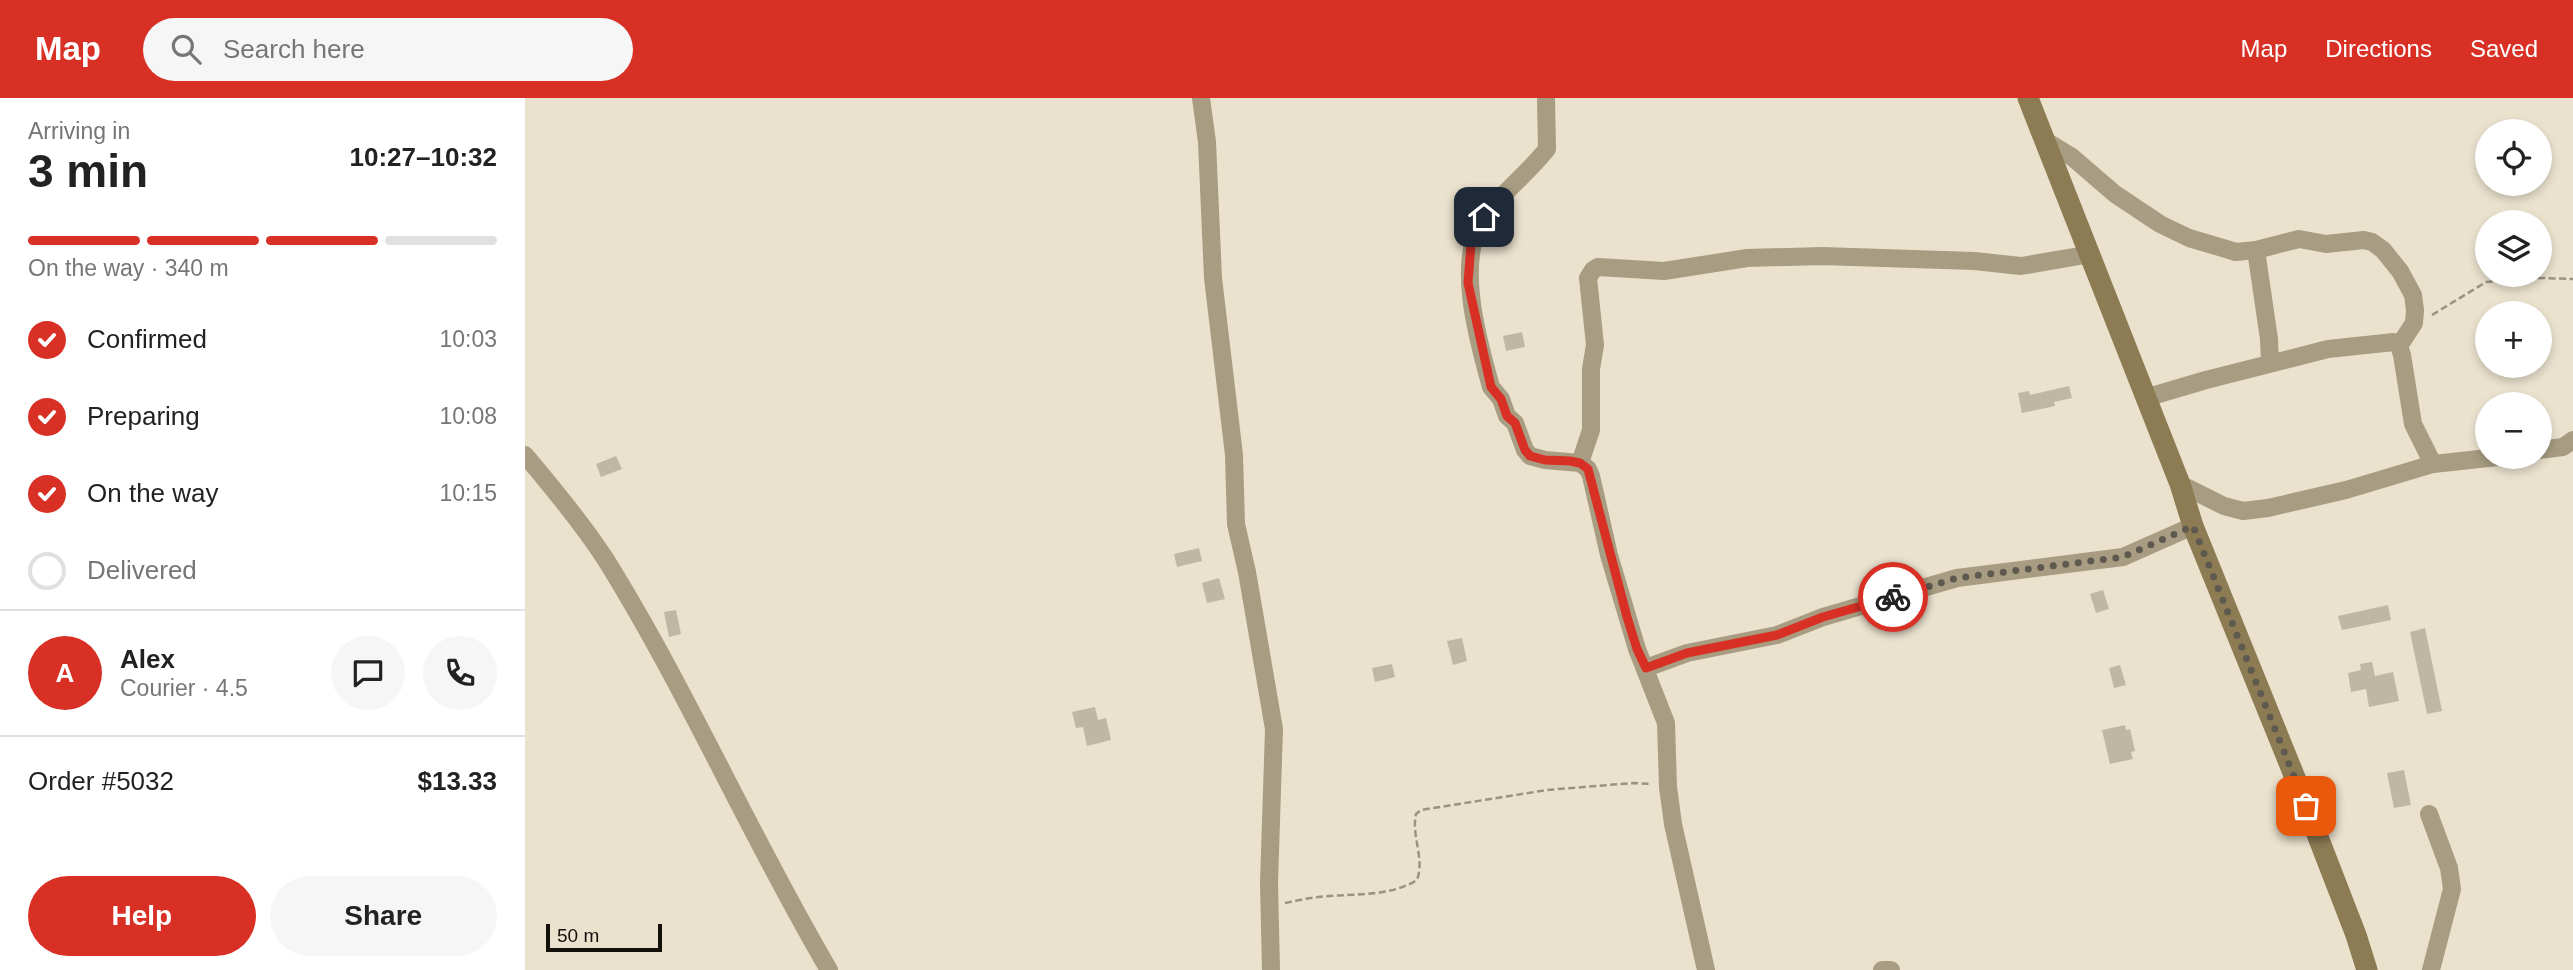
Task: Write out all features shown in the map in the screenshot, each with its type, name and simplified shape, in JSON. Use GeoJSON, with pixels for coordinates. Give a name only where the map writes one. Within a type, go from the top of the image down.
{"type":"FeatureCollection","features":[{"type":"Feature","properties":{"kind":"main road"},"geometry":{"type":"LineString","coordinates":[[2028,98],[2180,484],[2193,526],[2301,793],[2367,970]]}},
{"type":"Feature","properties":{"kind":"street"},"geometry":{"type":"LineString","coordinates":[[1202,98],[1207,142],[1213,278],[1234,455],[1236,524],[1247,572],[1273,729],[1270,801],[1271,970]]}},
{"type":"Feature","properties":{"kind":"street"},"geometry":{"type":"LineString","coordinates":[[1546,98],[1547,149],[1484,217],[1471,244],[1468,283],[1491,387],[1501,399],[1507,416],[1517,427],[1525,450],[1536,459],[1580,463],[1588,469],[1591,476],[1609,555],[1637,649],[1666,723],[1668,788],[1676,839],[1706,970]]}},
{"type":"Feature","properties":{"kind":"street"},"geometry":{"type":"LineString","coordinates":[[2044,140],[2072,157],[2115,194],[2160,224],[2189,238],[2236,252],[2299,239],[2326,244],[2364,240],[2372,242],[2383,250],[2400,271],[2413,295],[2414,323],[2399,346]]}},
{"type":"Feature","properties":{"kind":"street"},"geometry":{"type":"LineString","coordinates":[[2256,250],[2270,363]]}},
{"type":"Feature","properties":{"kind":"street"},"geometry":{"type":"LineString","coordinates":[[1580,463],[1586,449],[1592,417],[1590,383],[1595,345],[1588,278],[1593,270],[1607,267],[1664,271],[1747,258],[1822,256],[1974,261],[2021,266],[2091,254]]}},
{"type":"Feature","properties":{"kind":"street"},"geometry":{"type":"LineString","coordinates":[[2145,398],[2328,349],[2394,342],[2399,346],[2413,425],[2433,464]]}},
{"type":"Feature","properties":{"kind":"street"},"geometry":{"type":"LineString","coordinates":[[2552,448],[2563,446],[2573,440]]}},
{"type":"Feature","properties":{"kind":"street"},"geometry":{"type":"LineString","coordinates":[[525,455],[561,498],[605,559],[686,701],[829,970]]}},
{"type":"Feature","properties":{"kind":"street"},"geometry":{"type":"LineString","coordinates":[[2180,484],[2224,506],[2243,511],[2346,490],[2433,464],[2475,459]]}},
{"type":"Feature","properties":{"kind":"street"},"geometry":{"type":"LineString","coordinates":[[1646,668],[1687,653],[1777,635],[1823,617],[1957,578],[2123,557],[2193,526]]}},
{"type":"Feature","properties":{"kind":"street"},"geometry":{"type":"LineString","coordinates":[[2429,814],[2449,868],[2452,889],[2431,970]]}},
{"type":"Feature","properties":{"kind":"street"},"geometry":{"type":"LineString","coordinates":[[1882,970],[1891,970]]}},
{"type":"Feature","properties":{"kind":"path"},"geometry":{"type":"LineString","coordinates":[[2414,323],[2450,306],[2486,282],[2573,279]]}},
{"type":"Feature","properties":{"kind":"path"},"geometry":{"type":"LineString","coordinates":[[1271,906],[1316,897],[1380,893],[1406,887],[1417,880],[1421,862],[1414,822],[1416,814],[1421,810],[1546,790],[1633,783],[1668,788]]}},
{"type":"Feature","properties":{"kind":"building"},"geometry":{"type":"Polygon","coordinates":[[[1522,332],[1525,347],[1506,351],[1503,336],[1522,332]]]}},
{"type":"Feature","properties":{"kind":"building"},"geometry":{"type":"Polygon","coordinates":[[[2069,386],[2072,398],[2054,402],[2055,406],[2022,413],[2018,393],[2029,391],[2030,395],[2069,386]]]}},
{"type":"Feature","properties":{"kind":"building"},"geometry":{"type":"Polygon","coordinates":[[[616,456],[622,469],[601,477],[596,464],[616,456]]]}},
{"type":"Feature","properties":{"kind":"building"},"geometry":{"type":"Polygon","coordinates":[[[1199,548],[1202,561],[1177,567],[1174,554],[1199,548]]]}},
{"type":"Feature","properties":{"kind":"building"},"geometry":{"type":"Polygon","coordinates":[[[1219,578],[1225,599],[1207,603],[1202,583],[1219,578]]]}},
{"type":"Feature","properties":{"kind":"building"},"geometry":{"type":"Polygon","coordinates":[[[2103,590],[2109,609],[2096,613],[2090,594],[2103,590]]]}},
{"type":"Feature","properties":{"kind":"building"},"geometry":{"type":"Polygon","coordinates":[[[2388,605],[2391,620],[2342,630],[2338,616],[2388,605]]]}},
{"type":"Feature","properties":{"kind":"building"},"geometry":{"type":"Polygon","coordinates":[[[676,610],[681,634],[669,637],[664,612],[676,610]]]}},
{"type":"Feature","properties":{"kind":"building"},"geometry":{"type":"Polygon","coordinates":[[[2425,628],[2442,711],[2427,714],[2410,632],[2425,628]]]}},
{"type":"Feature","properties":{"kind":"building"},"geometry":{"type":"Polygon","coordinates":[[[1462,638],[1467,661],[1453,665],[1447,641],[1462,638]]]}},
{"type":"Feature","properties":{"kind":"building"},"geometry":{"type":"Polygon","coordinates":[[[2372,662],[2375,676],[2393,672],[2399,701],[2369,707],[2366,689],[2351,692],[2348,673],[2361,670],[2360,664],[2372,662]]]}},
{"type":"Feature","properties":{"kind":"building"},"geometry":{"type":"Polygon","coordinates":[[[1392,664],[1395,677],[1375,682],[1372,668],[1392,664]]]}},
{"type":"Feature","properties":{"kind":"building"},"geometry":{"type":"Polygon","coordinates":[[[2120,665],[2126,685],[2114,688],[2109,668],[2120,665]]]}},
{"type":"Feature","properties":{"kind":"building"},"geometry":{"type":"Polygon","coordinates":[[[1095,707],[1098,720],[1106,718],[1111,740],[1087,746],[1083,727],[1076,728],[1072,712],[1095,707]]]}},
{"type":"Feature","properties":{"kind":"building"},"geometry":{"type":"Polygon","coordinates":[[[2125,725],[2126,730],[2130,729],[2135,751],[2131,752],[2133,759],[2110,764],[2102,730],[2125,725]]]}},
{"type":"Feature","properties":{"kind":"building"},"geometry":{"type":"Polygon","coordinates":[[[2404,770],[2411,805],[2394,808],[2387,773],[2404,770]]]}},
{"type":"Feature","properties":{"kind":"way so far"},"geometry":{"type":"LineString","coordinates":[[1893,597],[1957,578],[2123,557],[2193,526],[2306,806]]}},
{"type":"Feature","properties":{"kind":"route"},"geometry":{"type":"LineString","coordinates":[[1484,217],[1471,244],[1468,283],[1491,387],[1501,399],[1507,416],[1515,423],[1520,440],[1530,456],[1536,459],[1580,463],[1588,469],[1627,617],[1646,668],[1687,653],[1777,635],[1823,617],[1893,597]]}}]}
